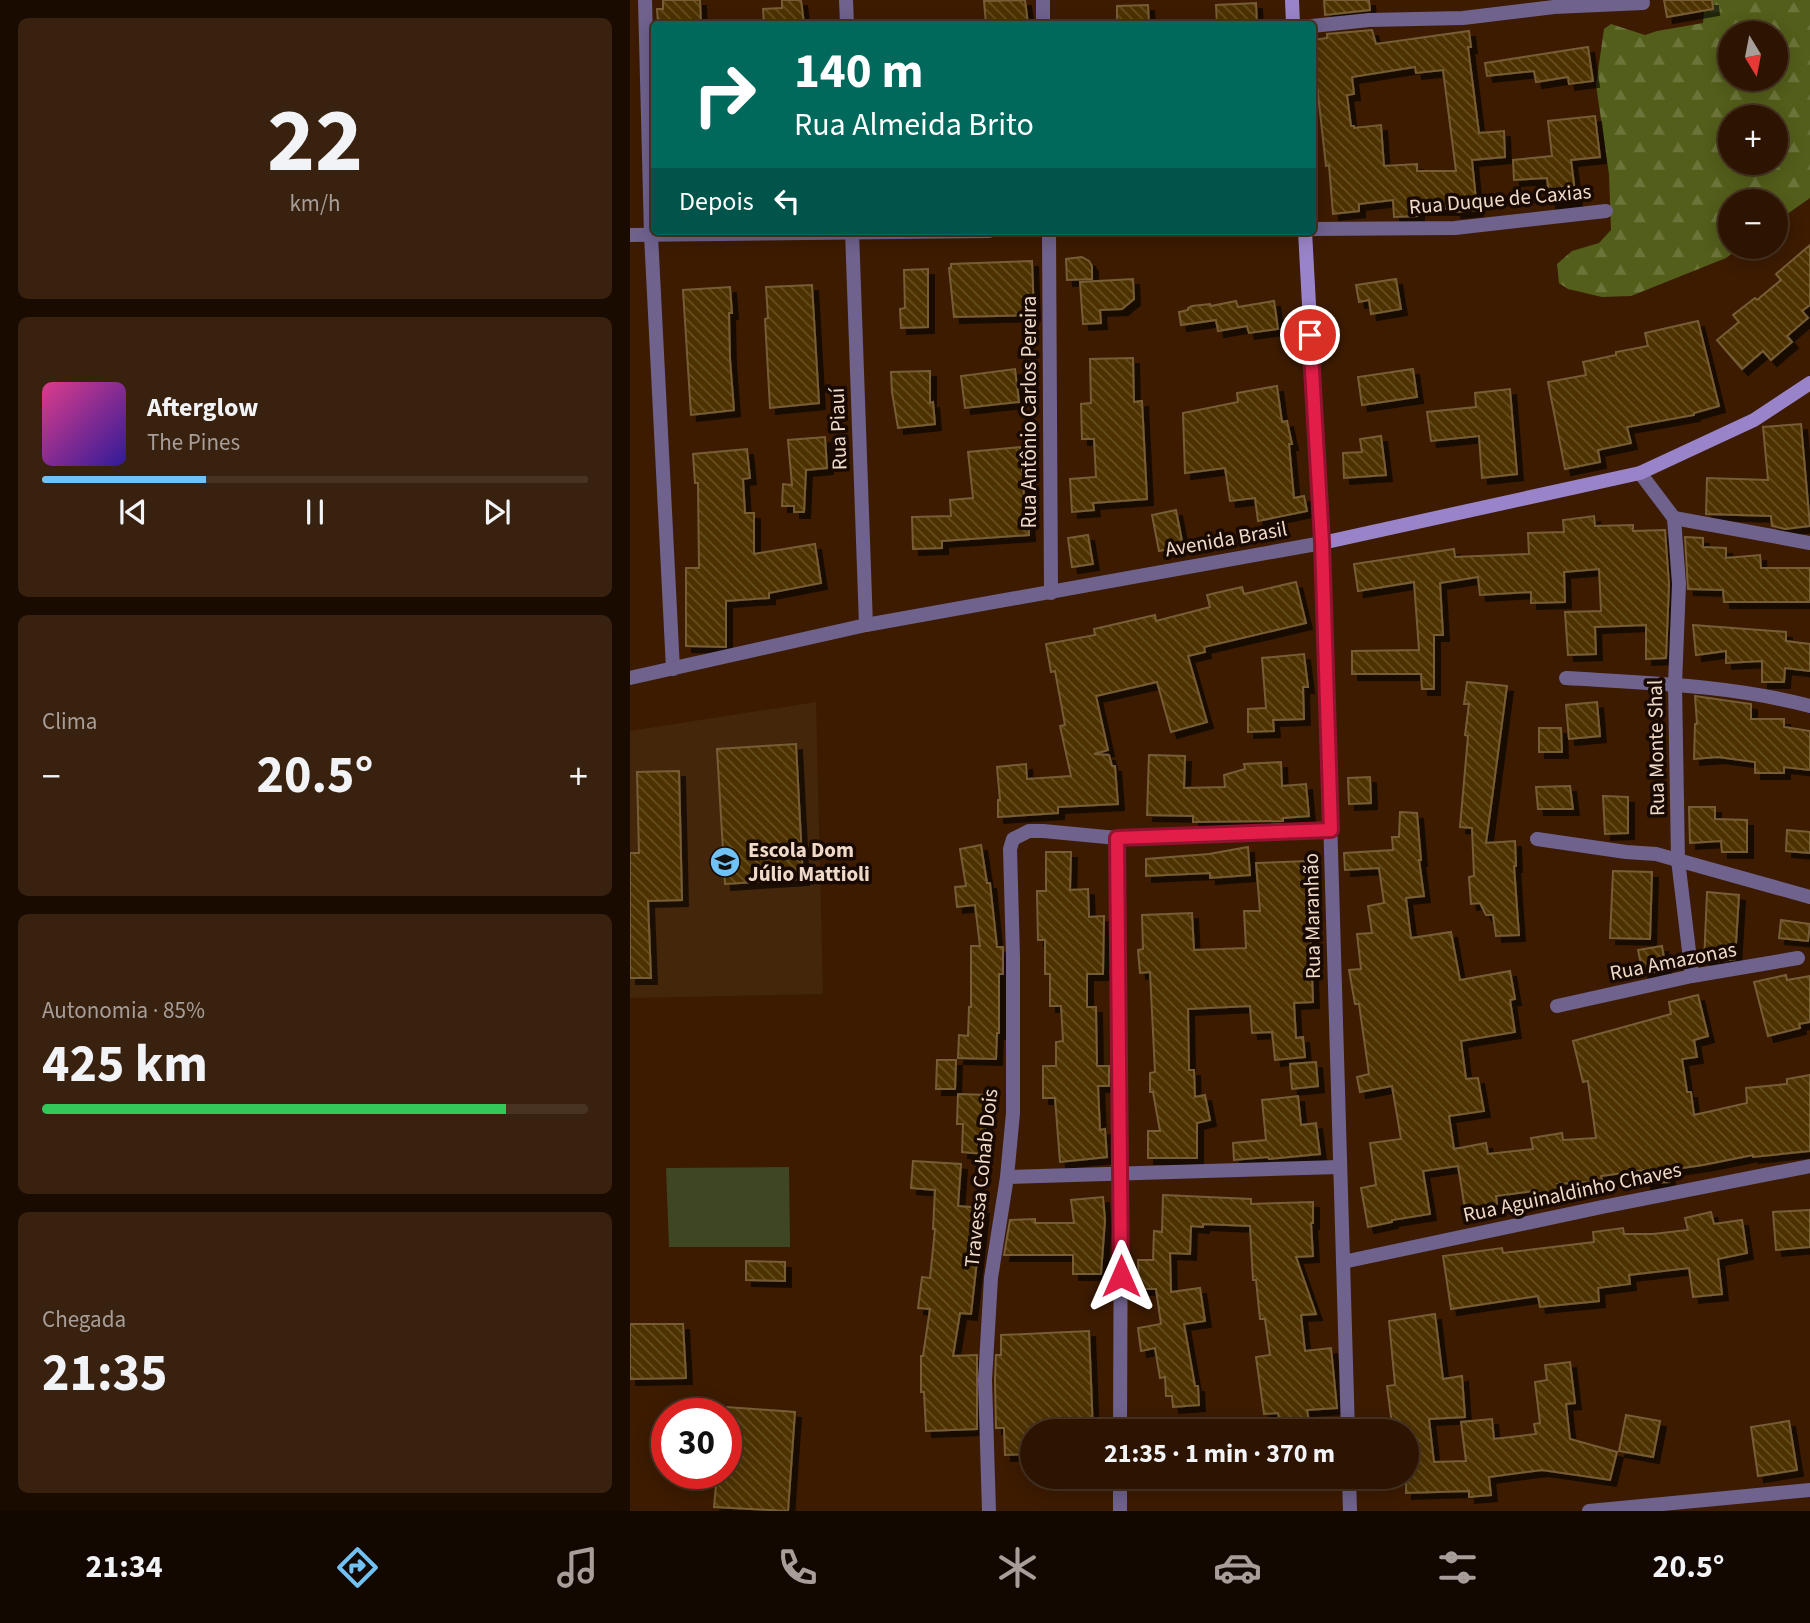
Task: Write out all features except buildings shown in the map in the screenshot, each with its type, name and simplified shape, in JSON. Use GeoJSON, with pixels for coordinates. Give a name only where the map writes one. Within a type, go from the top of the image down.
{"type":"FeatureCollection","features":[{"type":"Feature","properties":{"kind":"street"},"geometry":{"type":"LineString","coordinates":[[645,0],[651,235],[673,669]]}},
{"type":"Feature","properties":{"kind":"street"},"geometry":{"type":"LineString","coordinates":[[846,0],[847,21]]}},
{"type":"Feature","properties":{"kind":"street"},"geometry":{"type":"LineString","coordinates":[[1043,0],[1043,21]]}},
{"type":"Feature","properties":{"kind":"street"},"geometry":{"type":"LineString","coordinates":[[1292,0],[1293,21]]}},
{"type":"Feature","properties":{"kind":"street"},"geometry":{"type":"LineString","coordinates":[[1316,26],[1369,20],[1463,18],[1554,7],[1643,3]]}},
{"type":"Feature","properties":{"kind":"street","name":"Rua Duque de Caxias"},"geometry":{"type":"LineString","coordinates":[[1316,229],[1455,228],[1606,211]]}},
{"type":"Feature","properties":{"kind":"street"},"geometry":{"type":"LineString","coordinates":[[630,235],[651,235]]}},
{"type":"Feature","properties":{"kind":"street","name":"Rua Piauí"},"geometry":{"type":"LineString","coordinates":[[852,235],[866,625]]}},
{"type":"Feature","properties":{"kind":"street","name":"Rua Antônio Carlos Pereira"},"geometry":{"type":"LineString","coordinates":[[1049,235],[1051,593]]}},
{"type":"Feature","properties":{"kind":"street","name":"Rua Maranhão"},"geometry":{"type":"LineString","coordinates":[[1304,235],[1322,542],[1348,1419]]}},
{"type":"Feature","properties":{"kind":"street","name":"Avenida Brasil"},"geometry":{"type":"LineString","coordinates":[[630,678],[866,625],[1322,542],[1640,473],[1754,420],[1810,383]]}},
{"type":"Feature","properties":{"kind":"street"},"geometry":{"type":"LineString","coordinates":[[1640,473],[1674,518],[1810,543]]}},
{"type":"Feature","properties":{"kind":"street","name":"Rua Monte Shal"},"geometry":{"type":"LineString","coordinates":[[1674,518],[1679,584],[1675,684],[1678,860],[1692,976]]}},
{"type":"Feature","properties":{"kind":"street"},"geometry":{"type":"LineString","coordinates":[[1566,678],[1675,684],[1765,694],[1810,706]]}},
{"type":"Feature","properties":{"kind":"street"},"geometry":{"type":"LineString","coordinates":[[1120,1419],[1121,1173],[1117,838],[1331,830]]}},
{"type":"Feature","properties":{"kind":"street","name":"Travessa Cohab Dois"},"geometry":{"type":"LineString","coordinates":[[989,1511],[985,1380],[991,1278],[1007,1177],[1013,1101],[1010,849],[1013,839],[1029,831],[1117,838]]}},
{"type":"Feature","properties":{"kind":"street"},"geometry":{"type":"LineString","coordinates":[[1537,839],[1656,854],[1810,897]]}},
{"type":"Feature","properties":{"kind":"street","name":"Rua Amazonas"},"geometry":{"type":"LineString","coordinates":[[1557,1006],[1692,976],[1798,958]]}},
{"type":"Feature","properties":{"kind":"street","name":"Rua Aguinaldinho Chaves"},"geometry":{"type":"LineString","coordinates":[[1343,1262],[1810,1166]]}},
{"type":"Feature","properties":{"kind":"street"},"geometry":{"type":"LineString","coordinates":[[1007,1177],[1339,1167]]}},
{"type":"Feature","properties":{"kind":"street"},"geometry":{"type":"LineString","coordinates":[[1120,1489],[1120,1511]]}},
{"type":"Feature","properties":{"kind":"street"},"geometry":{"type":"LineString","coordinates":[[1349,1489],[1350,1511]]}},
{"type":"Feature","properties":{"kind":"street"},"geometry":{"type":"LineString","coordinates":[[1590,1511],[1810,1490]]}},
{"type":"Feature","properties":{"kind":"shaded area","name":"Escola Dom Júlio Mattioli"},"geometry":{"type":"Polygon","coordinates":[[[816,702],[823,994],[630,998],[630,731],[816,702]]]}},
{"type":"Feature","properties":{"kind":"green space"},"geometry":{"type":"Polygon","coordinates":[[[1705,0],[1810,0],[1810,198],[1788,214],[1788,189],[1718,189],[1718,259],[1724,259],[1631,296],[1602,297],[1568,289],[1559,283],[1557,264],[1572,251],[1599,243],[1611,230],[1609,174],[1596,85],[1604,29],[1611,24],[1645,35],[1703,23],[1705,0]]]}},
{"type":"Feature","properties":{"kind":"green space"},"geometry":{"type":"Polygon","coordinates":[[[789,1167],[790,1247],[669,1247],[666,1168],[789,1167]]]}},
{"type":"Feature","properties":{"kind":"place","name":"Escola Dom Júlio Mattioli"},"geometry":{"type":"Point","coordinates":[725,862]}},
{"type":"Feature","properties":{"kind":"route"},"geometry":{"type":"LineString","coordinates":[[1121,1276],[1117,838],[1331,830],[1322,542],[1310,335]]}}]}
